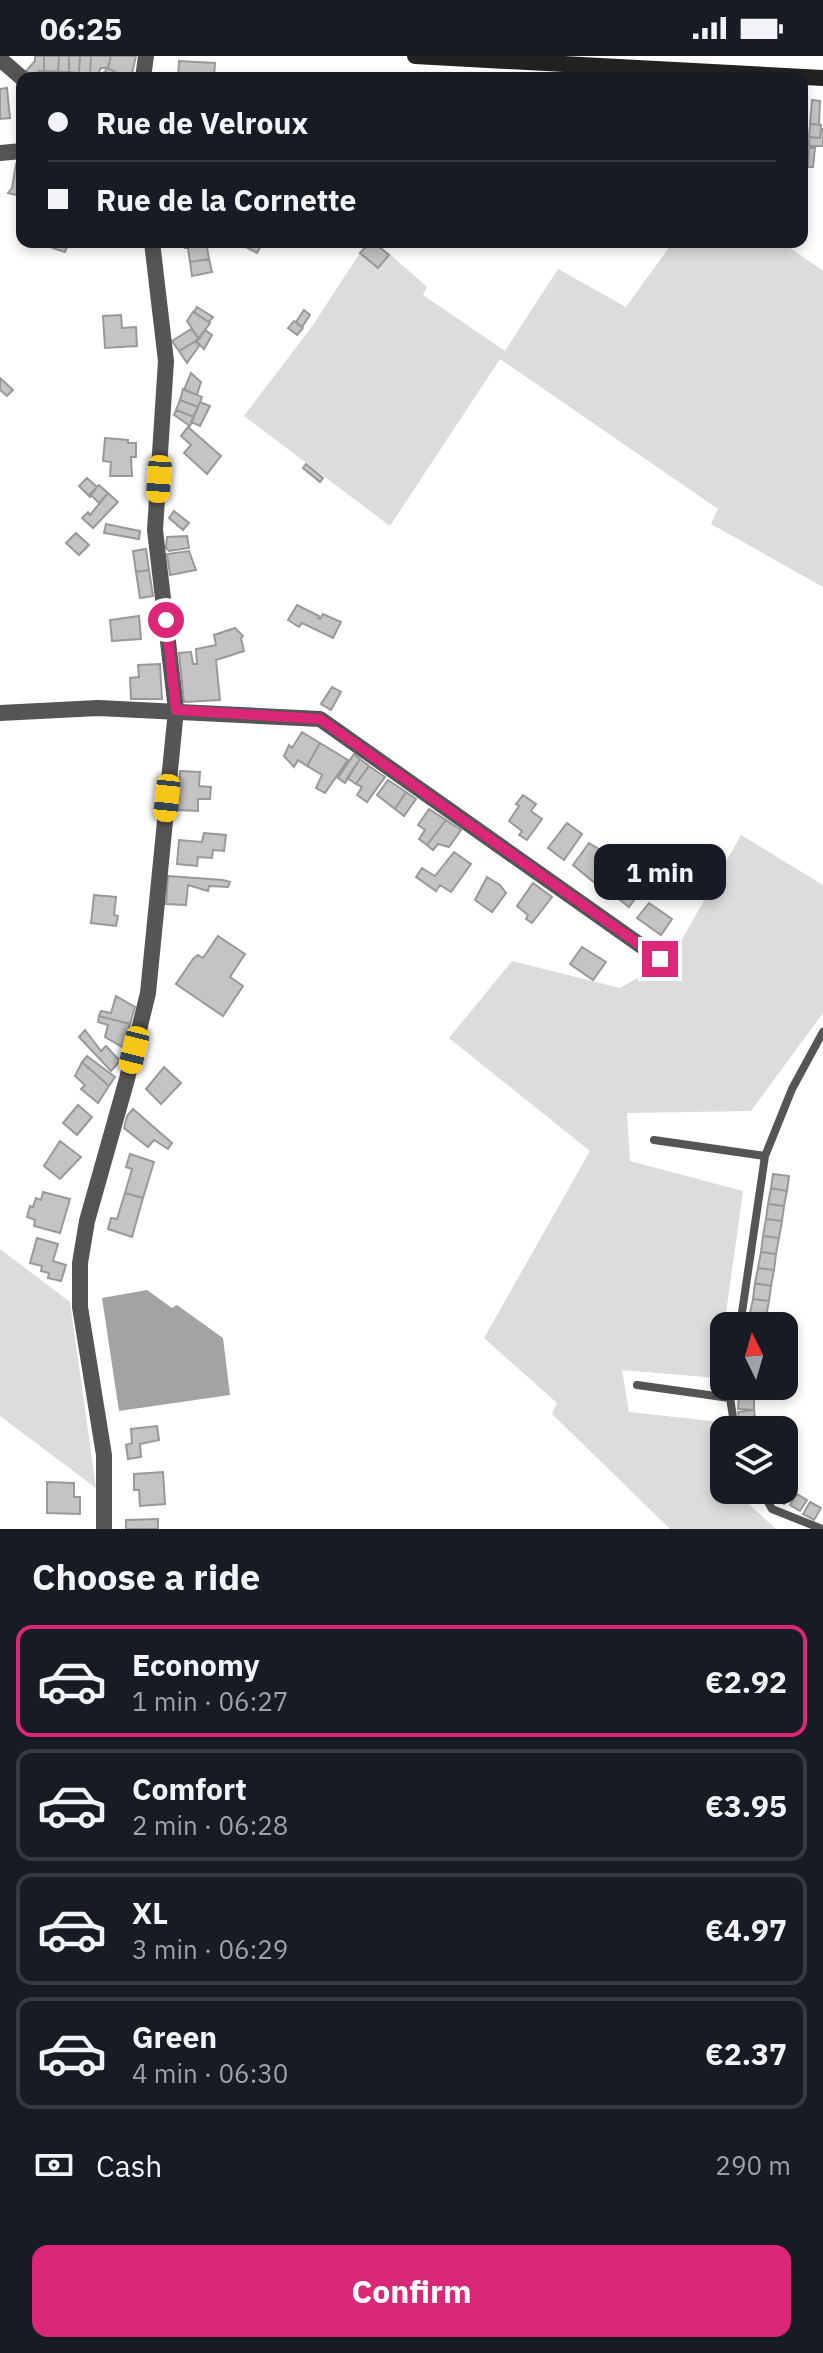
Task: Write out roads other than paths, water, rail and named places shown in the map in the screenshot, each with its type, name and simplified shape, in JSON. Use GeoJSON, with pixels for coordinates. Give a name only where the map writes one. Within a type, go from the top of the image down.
{"type":"FeatureCollection","features":[{"type":"Feature","properties":{"kind":"main road"},"geometry":{"type":"LineString","coordinates":[[415,56],[648,72]]}},
{"type":"Feature","properties":{"kind":"street"},"geometry":{"type":"LineString","coordinates":[[0,59],[16,73]]}},
{"type":"Feature","properties":{"kind":"street"},"geometry":{"type":"LineString","coordinates":[[104,1529],[104,1455],[80,1307],[80,1263],[87,1221],[148,993],[176,710],[155,530],[166,361],[153,248]]}},
{"type":"Feature","properties":{"kind":"street"},"geometry":{"type":"LineString","coordinates":[[0,713],[98,708],[320,719],[660,959]]}},
{"type":"Feature","properties":{"kind":"lane"},"geometry":{"type":"LineString","coordinates":[[742,1312],[765,1156],[792,1089],[823,1032]]}},
{"type":"Feature","properties":{"kind":"lane"},"geometry":{"type":"LineString","coordinates":[[654,1140],[765,1156]]}},
{"type":"Feature","properties":{"kind":"lane"},"geometry":{"type":"LineString","coordinates":[[637,1385],[710,1395]]}},
{"type":"Feature","properties":{"kind":"lane"},"geometry":{"type":"LineString","coordinates":[[769,1504],[772,1509],[822,1529]]}}]}
